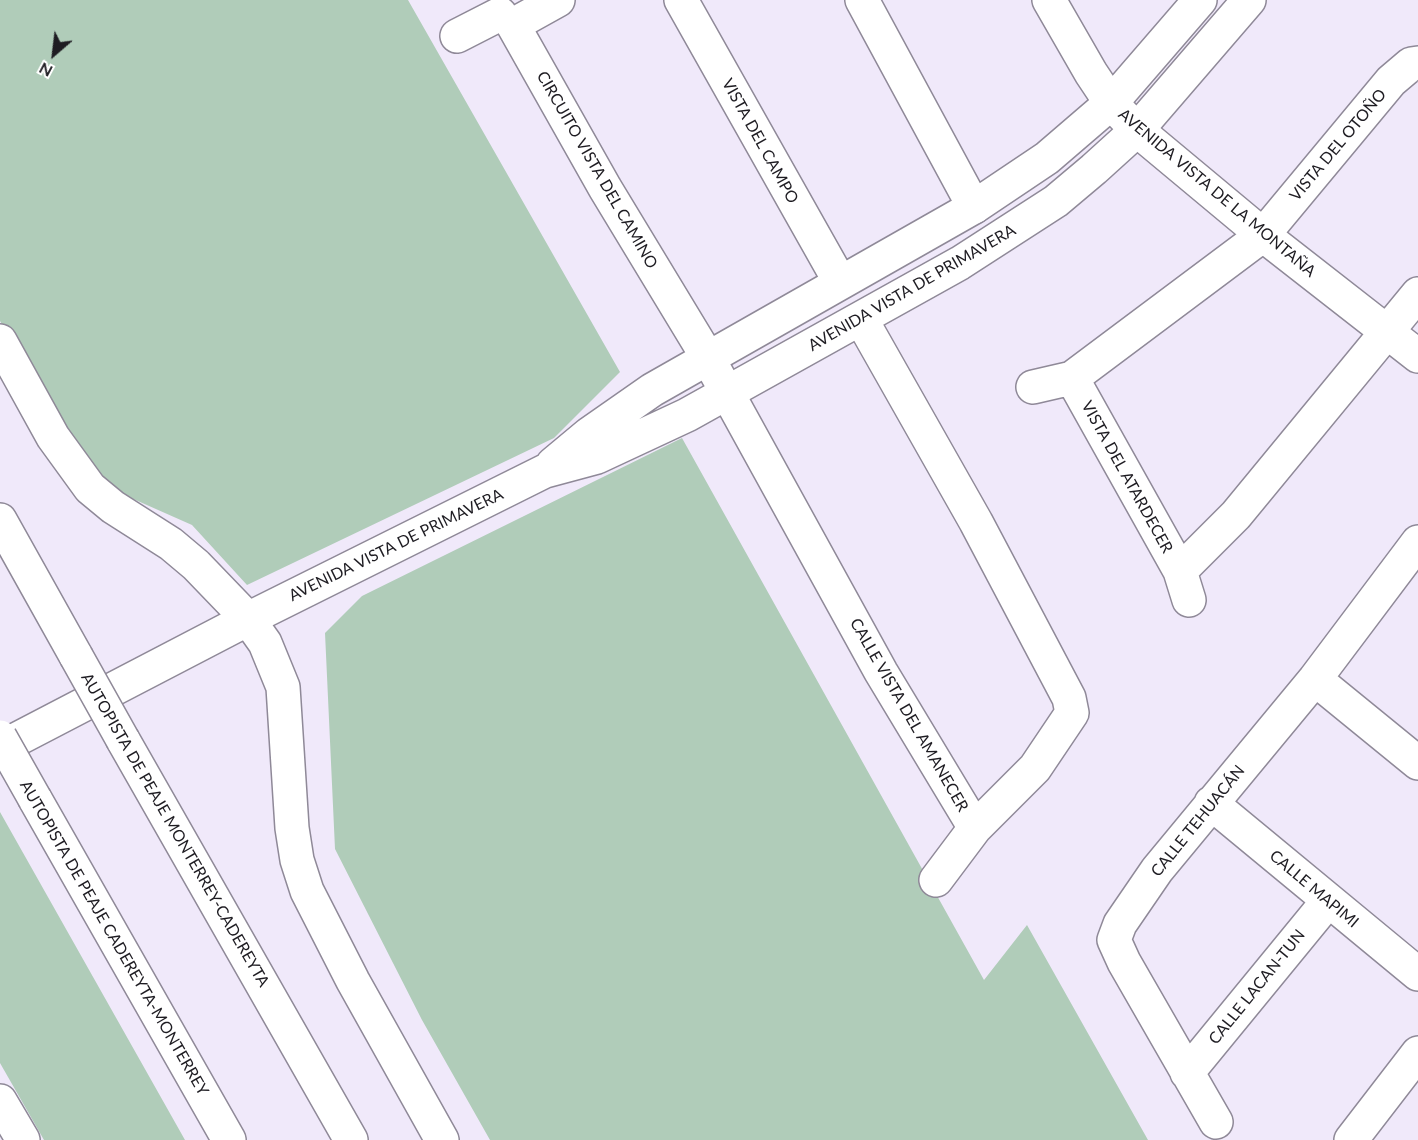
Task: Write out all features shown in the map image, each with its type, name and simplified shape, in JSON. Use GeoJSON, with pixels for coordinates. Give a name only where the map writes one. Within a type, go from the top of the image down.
{"type":"FeatureCollection","features":[{"type":"Feature","properties":{"kind":"main road"},"geometry":{"type":"LineString","coordinates":[[457,36],[500,13],[558,0]]}},
{"type":"Feature","properties":{"kind":"main road","name":"VISTA DEL CAMPO"},"geometry":{"type":"LineString","coordinates":[[681,0],[840,282]]}},
{"type":"Feature","properties":{"kind":"main road"},"geometry":{"type":"LineString","coordinates":[[862,0],[974,207]]}},
{"type":"Feature","properties":{"kind":"main road","name":"AVENIDA VISTA DE LA MONTAÑA"},"geometry":{"type":"LineString","coordinates":[[1049,0],[1111,103],[1137,130],[1263,235],[1418,356]]}},
{"type":"Feature","properties":{"kind":"main road","name":"AVENIDA VISTA DE PRIMAVERA"},"geometry":{"type":"LineString","coordinates":[[0,748],[248,619],[545,471],[614,417],[708,358],[974,207],[1047,158],[1111,103],[1200,0]]}},
{"type":"Feature","properties":{"kind":"main road","name":"AVENIDA VISTA DE PRIMAVERA"},"geometry":{"type":"LineString","coordinates":[[545,471],[574,464],[620,448],[727,393],[960,263],[1029,219],[1094,170],[1137,130],[1249,0]]}},
{"type":"Feature","properties":{"kind":"main road","name":"CIRCUITO VISTA DEL CAMINO"},"geometry":{"type":"LineString","coordinates":[[500,13],[727,393]]}},
{"type":"Feature","properties":{"kind":"main road","name":"VISTA DEL OTOÑO"},"geometry":{"type":"LineString","coordinates":[[1263,235],[1392,81],[1411,64],[1418,63]]}},
{"type":"Feature","properties":{"kind":"main road"},"geometry":{"type":"LineString","coordinates":[[1033,387],[1072,378],[1263,235]]}},
{"type":"Feature","properties":{"kind":"main road"},"geometry":{"type":"LineString","coordinates":[[1387,332],[1418,294]]}},
{"type":"Feature","properties":{"kind":"main road","name":"CALLE VISTA DEL AMANECER"},"geometry":{"type":"LineString","coordinates":[[727,393],[881,672],[975,828],[1035,768],[1054,743],[1072,713],[1069,698],[976,522],[861,319]]}},
{"type":"Feature","properties":{"kind":"main road","name":"VISTA DEL ATARDECER"},"geometry":{"type":"LineString","coordinates":[[1072,378],[1184,585],[1236,515],[1387,332]]}},
{"type":"Feature","properties":{"kind":"main road"},"geometry":{"type":"LineString","coordinates":[[0,341],[53,437],[90,488],[113,507],[171,544],[196,565],[248,619],[265,643],[283,687],[292,828],[297,860],[307,891],[348,971],[442,1140]]}},
{"type":"Feature","properties":{"kind":"main road","name":"AUTOPISTA DE PEAJE MONTERREY-CADEREYTA"},"geometry":{"type":"LineString","coordinates":[[0,520],[351,1140]]}},
{"type":"Feature","properties":{"kind":"main road","name":"CALLE TEHUACÁN"},"geometry":{"type":"LineString","coordinates":[[1216,1122],[1114,940],[1120,924],[1135,899],[1414,554]]}},
{"type":"Feature","properties":{"kind":"main road"},"geometry":{"type":"LineString","coordinates":[[1315,679],[1418,763]]}},
{"type":"Feature","properties":{"kind":"main road","name":"AUTOPISTA DE PEAJE CADEREYTA-MONTERREY"},"geometry":{"type":"LineString","coordinates":[[0,737],[229,1140]]}},
{"type":"Feature","properties":{"kind":"main road","name":"CALLE MAPIMI"},"geometry":{"type":"LineString","coordinates":[[1211,803],[1418,974]]}},
{"type":"Feature","properties":{"kind":"main road"},"geometry":{"type":"LineString","coordinates":[[936,880],[975,828]]}},
{"type":"Feature","properties":{"kind":"main road","name":"CALLE LACAN-TUN"},"geometry":{"type":"LineString","coordinates":[[1187,1073],[1328,901]]}},
{"type":"Feature","properties":{"kind":"main road"},"geometry":{"type":"LineString","coordinates":[[1364,1135],[1418,1053]]}},
{"type":"Feature","properties":{"kind":"main road"},"geometry":{"type":"LineString","coordinates":[[0,1101],[23,1140]]}},
{"type":"Feature","properties":{"kind":"green space"},"geometry":{"type":"Polygon","coordinates":[[[0,0],[408,0],[620,372],[554,438],[247,585],[192,525],[122,494],[75,454],[0,321],[0,0]]]}},
{"type":"Feature","properties":{"kind":"green space"},"geometry":{"type":"Polygon","coordinates":[[[682,438],[984,980],[1027,925],[1148,1140],[490,1140],[422,1020],[335,849],[325,633],[362,596],[682,438]]]}},
{"type":"Feature","properties":{"kind":"green space"},"geometry":{"type":"Polygon","coordinates":[[[0,812],[185,1140],[44,1140],[0,1063],[0,812]]]}}]}
